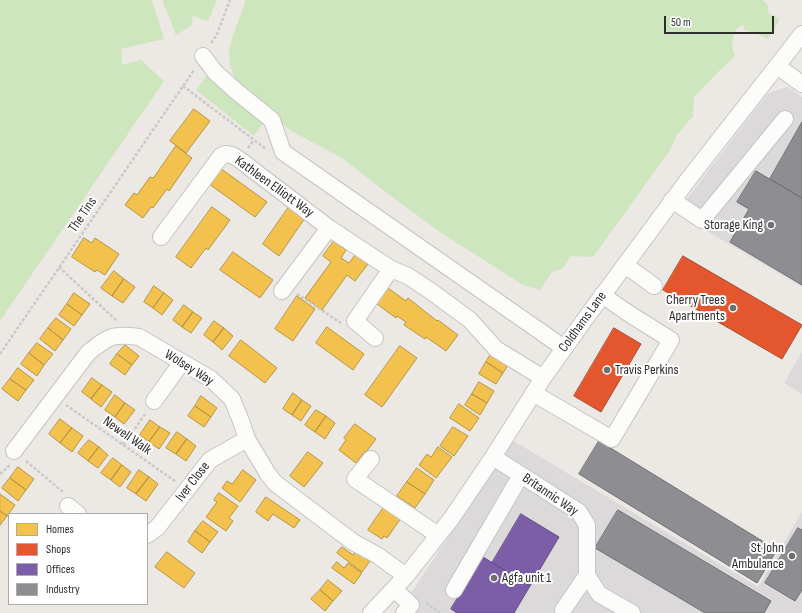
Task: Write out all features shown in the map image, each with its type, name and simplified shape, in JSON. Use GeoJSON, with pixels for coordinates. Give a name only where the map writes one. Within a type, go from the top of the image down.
{"type":"FeatureCollection","features":[{"type":"Feature","properties":{"kind":"street","name":"Coldhams Lane"},"geometry":{"type":"LineString","coordinates":[[371,613],[406,576],[438,535],[493,457],[543,378],[602,295],[672,200],[802,34]]}},
{"type":"Feature","properties":{"kind":"street"},"geometry":{"type":"LineString","coordinates":[[203,56],[215,72],[272,120],[283,152],[564,348]]}},
{"type":"Feature","properties":{"kind":"street"},"geometry":{"type":"LineString","coordinates":[[776,66],[802,84]]}},
{"type":"Feature","properties":{"kind":"street"},"geometry":{"type":"LineString","coordinates":[[672,200],[702,220],[785,119]]}},
{"type":"Feature","properties":{"kind":"street","name":"Kathleen Elliott Way"},"geometry":{"type":"LineString","coordinates":[[161,237],[221,156],[225,154],[232,155],[329,228],[432,292],[470,320],[496,349],[543,378]]}},
{"type":"Feature","properties":{"kind":"street"},"geometry":{"type":"LineString","coordinates":[[284,289],[329,228]]}},
{"type":"Feature","properties":{"kind":"street"},"geometry":{"type":"LineString","coordinates":[[625,265],[654,286]]}},
{"type":"Feature","properties":{"kind":"street"},"geometry":{"type":"LineString","coordinates":[[375,338],[355,321],[392,268]]}},
{"type":"Feature","properties":{"kind":"street"},"geometry":{"type":"LineString","coordinates":[[533,394],[612,439],[671,340],[602,295]]}},
{"type":"Feature","properties":{"kind":"street","name":"Wolsey Way"},"geometry":{"type":"LineString","coordinates":[[14,451],[56,398],[88,354],[112,336],[126,335],[139,337],[211,379],[232,399],[247,439],[275,483],[353,542],[377,555],[406,576]]}},
{"type":"Feature","properties":{"kind":"street"},"geometry":{"type":"LineString","coordinates":[[154,402],[182,362]]}},
{"type":"Feature","properties":{"kind":"street","name":"Iver Close"},"geometry":{"type":"LineString","coordinates":[[148,534],[157,528],[210,460],[247,439]]}},
{"type":"Feature","properties":{"kind":"street","name":"Britannic Way"},"geometry":{"type":"LineString","coordinates":[[493,457],[579,512],[587,525],[587,575]]}},
{"type":"Feature","properties":{"kind":"street"},"geometry":{"type":"LineString","coordinates":[[371,459],[355,479],[438,535]]}},
{"type":"Feature","properties":{"kind":"street"},"geometry":{"type":"LineString","coordinates":[[454,590],[521,475]]}},
{"type":"Feature","properties":{"kind":"street"},"geometry":{"type":"LineString","coordinates":[[563,610],[587,575],[599,594],[632,613]]}},
{"type":"Feature","properties":{"kind":"street"},"geometry":{"type":"LineString","coordinates":[[394,589],[408,609]]}},
{"type":"Feature","properties":{"kind":"path","name":"The Tins"},"geometry":{"type":"LineString","coordinates":[[0,354],[183,86]]}},
{"type":"Feature","properties":{"kind":"path"},"geometry":{"type":"LineString","coordinates":[[59,267],[121,325],[139,337]]}},
{"type":"Feature","properties":{"kind":"path"},"geometry":{"type":"LineString","coordinates":[[284,289],[342,324],[355,321]]}},
{"type":"Feature","properties":{"kind":"path","name":"Newell Walk"},"geometry":{"type":"LineString","coordinates":[[56,398],[187,490]]}},
{"type":"Feature","properties":{"kind":"path"},"geometry":{"type":"LineString","coordinates":[[123,445],[154,402]]}},
{"type":"Feature","properties":{"kind":"path"},"geometry":{"type":"LineString","coordinates":[[14,451],[71,499],[73,510]]}},
{"type":"Feature","properties":{"kind":"shaded area"},"geometry":{"type":"Polygon","coordinates":[[[788,87],[802,97],[802,287],[676,213],[768,93],[788,87]]]}},
{"type":"Feature","properties":{"kind":"shaded area"},"geometry":{"type":"Polygon","coordinates":[[[802,352],[802,394],[784,383],[802,352]]]}},
{"type":"Feature","properties":{"kind":"shaded area"},"geometry":{"type":"Polygon","coordinates":[[[512,440],[758,587],[802,512],[802,613],[394,613],[410,595],[512,440]]]}},
{"type":"Feature","properties":{"kind":"green space"},"geometry":{"type":"Polygon","coordinates":[[[0,0],[152,0],[164,39],[121,49],[122,65],[141,60],[164,81],[0,321],[0,0]]]}},
{"type":"Feature","properties":{"kind":"green space"},"geometry":{"type":"Polygon","coordinates":[[[162,0],[217,0],[208,21],[193,16],[191,26],[176,35],[162,0]]]}},
{"type":"Feature","properties":{"kind":"green space"},"geometry":{"type":"Polygon","coordinates":[[[246,0],[763,0],[767,4],[769,14],[780,19],[768,39],[745,30],[743,25],[737,28],[733,42],[735,56],[694,97],[693,116],[677,135],[670,150],[593,257],[571,256],[563,268],[552,272],[540,290],[523,285],[440,232],[342,158],[293,132],[258,106],[240,89],[230,64],[229,52],[232,38],[246,0]]]}},
{"type":"Feature","properties":{"kind":"green space"},"geometry":{"type":"Polygon","coordinates":[[[208,74],[265,121],[254,136],[196,90],[208,74]]]}},
{"type":"Feature","properties":{"kind":"building: Homes"},"geometry":{"type":"Polygon","coordinates":[[[194,109],[210,121],[186,153],[170,141],[194,109]]]}},
{"type":"Feature","properties":{"kind":"building: Homes"},"geometry":{"type":"Polygon","coordinates":[[[176,146],[192,158],[169,191],[167,189],[153,208],[151,207],[143,218],[125,205],[134,193],[137,195],[150,177],[153,178],[176,146]]]}},
{"type":"Feature","properties":{"kind":"building: Homes"},"geometry":{"type":"Polygon","coordinates":[[[220,168],[267,202],[255,217],[209,184],[220,168]]]}},
{"type":"Feature","properties":{"kind":"building: Homes"},"geometry":{"type":"Polygon","coordinates":[[[291,204],[307,215],[279,256],[263,244],[291,204]]]}},
{"type":"Feature","properties":{"kind":"building: Homes"},"geometry":{"type":"Polygon","coordinates":[[[212,207],[230,220],[208,250],[206,248],[191,268],[176,257],[212,207]]]}},
{"type":"Feature","properties":{"kind":"building: Homes"},"geometry":{"type":"Polygon","coordinates":[[[84,238],[92,243],[95,238],[119,254],[105,275],[97,270],[95,272],[72,257],[84,238]]]}},
{"type":"Feature","properties":{"kind":"building: Homes"},"geometry":{"type":"Polygon","coordinates":[[[334,241],[346,250],[341,258],[349,263],[355,255],[368,264],[355,281],[347,275],[322,310],[305,298],[331,262],[323,256],[334,241]]]}},
{"type":"Feature","properties":{"kind":"building: Homes"},"geometry":{"type":"Polygon","coordinates":[[[233,252],[273,280],[260,298],[220,270],[233,252]]]}},
{"type":"Feature","properties":{"kind":"building: Homes"},"geometry":{"type":"Polygon","coordinates":[[[114,271],[124,279],[112,296],[101,288],[114,271]]]}},
{"type":"Feature","properties":{"kind":"building: Homes"},"geometry":{"type":"Polygon","coordinates":[[[124,279],[135,287],[123,303],[112,296],[124,279]]]}},
{"type":"Feature","properties":{"kind":"building: Homes"},"geometry":{"type":"Polygon","coordinates":[[[154,286],[164,293],[153,308],[144,302],[154,286]]]}},
{"type":"Feature","properties":{"kind":"building: Homes"},"geometry":{"type":"Polygon","coordinates":[[[388,288],[406,301],[408,298],[437,321],[438,320],[458,335],[446,351],[426,337],[425,339],[404,325],[406,322],[397,316],[396,318],[377,304],[388,288]]]}},
{"type":"Feature","properties":{"kind":"building: Homes"},"geometry":{"type":"Polygon","coordinates":[[[74,293],[90,304],[82,315],[67,304],[74,293]]]}},
{"type":"Feature","properties":{"kind":"building: Homes"},"geometry":{"type":"Polygon","coordinates":[[[164,293],[173,300],[162,315],[153,308],[164,293]]]}},
{"type":"Feature","properties":{"kind":"building: Homes"},"geometry":{"type":"Polygon","coordinates":[[[297,296],[315,309],[293,341],[275,329],[297,296]]]}},
{"type":"Feature","properties":{"kind":"building: Homes"},"geometry":{"type":"Polygon","coordinates":[[[67,304],[82,315],[74,326],[59,315],[67,304]]]}},
{"type":"Feature","properties":{"kind":"building: Homes"},"geometry":{"type":"Polygon","coordinates":[[[184,305],[193,312],[182,327],[173,320],[184,305]]]}},
{"type":"Feature","properties":{"kind":"building: Homes"},"geometry":{"type":"Polygon","coordinates":[[[193,312],[202,318],[191,333],[182,327],[193,312]]]}},
{"type":"Feature","properties":{"kind":"building: Homes"},"geometry":{"type":"Polygon","coordinates":[[[56,318],[71,329],[63,340],[48,328],[56,318]]]}},
{"type":"Feature","properties":{"kind":"building: Homes"},"geometry":{"type":"Polygon","coordinates":[[[214,321],[224,328],[213,342],[204,335],[214,321]]]}},
{"type":"Feature","properties":{"kind":"building: Homes"},"geometry":{"type":"Polygon","coordinates":[[[327,327],[364,354],[353,370],[316,343],[327,327]]]}},
{"type":"Feature","properties":{"kind":"building: Homes"},"geometry":{"type":"Polygon","coordinates":[[[48,328],[63,340],[55,351],[40,339],[48,328]]]}},
{"type":"Feature","properties":{"kind":"building: Homes"},"geometry":{"type":"Polygon","coordinates":[[[224,328],[233,336],[222,350],[213,342],[224,328]]]}},
{"type":"Feature","properties":{"kind":"building: Homes"},"geometry":{"type":"Polygon","coordinates":[[[241,340],[277,368],[265,383],[229,356],[241,340]]]}},
{"type":"Feature","properties":{"kind":"building: Homes"},"geometry":{"type":"Polygon","coordinates":[[[37,343],[53,354],[44,365],[29,353],[37,343]]]}},
{"type":"Feature","properties":{"kind":"building: Homes"},"geometry":{"type":"Polygon","coordinates":[[[125,345],[139,356],[132,365],[117,354],[125,345]]]}},
{"type":"Feature","properties":{"kind":"building: Homes"},"geometry":{"type":"Polygon","coordinates":[[[400,346],[417,358],[382,407],[365,395],[400,346]]]}},
{"type":"Feature","properties":{"kind":"building: Homes"},"geometry":{"type":"Polygon","coordinates":[[[493,351],[510,362],[503,373],[486,362],[493,351]]]}},
{"type":"Feature","properties":{"kind":"building: Homes"},"geometry":{"type":"Polygon","coordinates":[[[29,353],[44,365],[37,376],[21,364],[29,353]]]}},
{"type":"Feature","properties":{"kind":"building: Homes"},"geometry":{"type":"Polygon","coordinates":[[[117,354],[132,365],[125,375],[110,364],[117,354]]]}},
{"type":"Feature","properties":{"kind":"building: Homes"},"geometry":{"type":"Polygon","coordinates":[[[486,362],[503,373],[496,384],[479,374],[486,362]]]}},
{"type":"Feature","properties":{"kind":"building: Homes"},"geometry":{"type":"Polygon","coordinates":[[[18,368],[34,380],[26,390],[10,379],[18,368]]]}},
{"type":"Feature","properties":{"kind":"building: Homes"},"geometry":{"type":"Polygon","coordinates":[[[92,378],[102,385],[91,399],[82,392],[92,378]]]}},
{"type":"Feature","properties":{"kind":"building: Homes"},"geometry":{"type":"Polygon","coordinates":[[[10,379],[26,390],[18,401],[2,389],[10,379]]]}},
{"type":"Feature","properties":{"kind":"building: Homes"},"geometry":{"type":"Polygon","coordinates":[[[479,382],[494,391],[487,403],[472,394],[479,382]]]}},
{"type":"Feature","properties":{"kind":"building: Homes"},"geometry":{"type":"Polygon","coordinates":[[[102,385],[112,392],[101,407],[91,399],[102,385]]]}},
{"type":"Feature","properties":{"kind":"building: Homes"},"geometry":{"type":"Polygon","coordinates":[[[293,393],[302,400],[292,415],[283,409],[293,393]]]}},
{"type":"Feature","properties":{"kind":"building: Homes"},"geometry":{"type":"Polygon","coordinates":[[[472,394],[487,403],[480,415],[465,405],[472,394]]]}},
{"type":"Feature","properties":{"kind":"building: Homes"},"geometry":{"type":"Polygon","coordinates":[[[115,395],[125,403],[115,417],[105,410],[115,395]]]}},
{"type":"Feature","properties":{"kind":"building: Homes"},"geometry":{"type":"Polygon","coordinates":[[[201,396],[217,408],[211,417],[195,406],[201,396]]]}},
{"type":"Feature","properties":{"kind":"building: Homes"},"geometry":{"type":"Polygon","coordinates":[[[302,400],[311,406],[301,421],[292,415],[302,400]]]}},
{"type":"Feature","properties":{"kind":"building: Homes"},"geometry":{"type":"Polygon","coordinates":[[[125,403],[135,410],[124,424],[115,417],[125,403]]]}},
{"type":"Feature","properties":{"kind":"building: Homes"},"geometry":{"type":"Polygon","coordinates":[[[459,404],[479,418],[470,431],[450,418],[459,404]]]}},
{"type":"Feature","properties":{"kind":"building: Homes"},"geometry":{"type":"Polygon","coordinates":[[[195,406],[211,417],[204,427],[188,416],[195,406]]]}},
{"type":"Feature","properties":{"kind":"building: Homes"},"geometry":{"type":"Polygon","coordinates":[[[316,410],[326,416],[315,432],[305,425],[316,410]]]}},
{"type":"Feature","properties":{"kind":"building: Homes"},"geometry":{"type":"Polygon","coordinates":[[[326,416],[335,423],[325,439],[315,432],[326,416]]]}},
{"type":"Feature","properties":{"kind":"building: Homes"},"geometry":{"type":"Polygon","coordinates":[[[60,419],[72,428],[60,443],[49,434],[60,419]]]}},
{"type":"Feature","properties":{"kind":"building: Homes"},"geometry":{"type":"Polygon","coordinates":[[[150,420],[160,427],[149,442],[140,435],[150,420]]]}},
{"type":"Feature","properties":{"kind":"building: Homes"},"geometry":{"type":"Polygon","coordinates":[[[355,424],[376,439],[356,463],[339,450],[346,440],[344,438],[355,424]]]}},
{"type":"Feature","properties":{"kind":"building: Homes"},"geometry":{"type":"Polygon","coordinates":[[[160,427],[170,433],[159,449],[149,442],[160,427]]]}},
{"type":"Feature","properties":{"kind":"building: Homes"},"geometry":{"type":"Polygon","coordinates":[[[453,427],[468,436],[454,456],[440,446],[453,427]]]}},
{"type":"Feature","properties":{"kind":"building: Homes"},"geometry":{"type":"Polygon","coordinates":[[[72,428],[83,436],[72,452],[60,443],[72,428]]]}},
{"type":"Feature","properties":{"kind":"building: Homes"},"geometry":{"type":"Polygon","coordinates":[[[177,432],[187,439],[176,454],[166,448],[177,432]]]}},
{"type":"Feature","properties":{"kind":"building: Homes"},"geometry":{"type":"Polygon","coordinates":[[[187,439],[196,446],[186,461],[176,454],[187,439]]]}},
{"type":"Feature","properties":{"kind":"building: Homes"},"geometry":{"type":"Polygon","coordinates":[[[89,440],[99,447],[88,461],[78,453],[89,440]]]}},
{"type":"Feature","properties":{"kind":"building: Homes"},"geometry":{"type":"Polygon","coordinates":[[[99,447],[108,455],[98,468],[88,461],[99,447]]]}},
{"type":"Feature","properties":{"kind":"building: Homes"},"geometry":{"type":"Polygon","coordinates":[[[438,447],[452,457],[436,478],[419,465],[427,454],[431,457],[438,447]]]}},
{"type":"Feature","properties":{"kind":"building: Homes"},"geometry":{"type":"Polygon","coordinates":[[[308,452],[323,463],[304,487],[290,476],[308,452]]]}},
{"type":"Feature","properties":{"kind":"building: Homes"},"geometry":{"type":"Polygon","coordinates":[[[113,458],[122,465],[111,480],[101,473],[113,458]]]}},
{"type":"Feature","properties":{"kind":"building: Homes"},"geometry":{"type":"Polygon","coordinates":[[[122,465],[131,472],[120,487],[111,480],[122,465]]]}},
{"type":"Feature","properties":{"kind":"building: Homes"},"geometry":{"type":"Polygon","coordinates":[[[18,467],[34,479],[26,490],[10,478],[18,467]]]}},
{"type":"Feature","properties":{"kind":"building: Homes"},"geometry":{"type":"Polygon","coordinates":[[[417,468],[434,480],[425,494],[407,482],[417,468]]]}},
{"type":"Feature","properties":{"kind":"building: Homes"},"geometry":{"type":"Polygon","coordinates":[[[139,470],[149,477],[136,494],[127,488],[139,470]]]}},
{"type":"Feature","properties":{"kind":"building: Homes"},"geometry":{"type":"Polygon","coordinates":[[[243,470],[256,480],[240,502],[222,488],[227,481],[232,484],[243,470]]]}},
{"type":"Feature","properties":{"kind":"building: Homes"},"geometry":{"type":"Polygon","coordinates":[[[149,477],[158,484],[146,501],[136,494],[149,477]]]}},
{"type":"Feature","properties":{"kind":"building: Homes"},"geometry":{"type":"Polygon","coordinates":[[[10,478],[26,490],[18,501],[2,488],[10,478]]]}},
{"type":"Feature","properties":{"kind":"building: Homes"},"geometry":{"type":"Polygon","coordinates":[[[407,482],[425,494],[415,508],[397,496],[407,482]]]}},
{"type":"Feature","properties":{"kind":"building: Homes"},"geometry":{"type":"Polygon","coordinates":[[[219,493],[238,506],[229,518],[233,521],[226,531],[206,517],[217,502],[214,500],[219,493]]]}},
{"type":"Feature","properties":{"kind":"building: Homes"},"geometry":{"type":"Polygon","coordinates":[[[0,494],[15,505],[7,516],[0,511],[0,494]]]}},
{"type":"Feature","properties":{"kind":"building: Homes"},"geometry":{"type":"Polygon","coordinates":[[[266,497],[300,520],[294,528],[273,514],[268,521],[256,512],[266,497]]]}},
{"type":"Feature","properties":{"kind":"building: Homes"},"geometry":{"type":"Polygon","coordinates":[[[386,504],[401,518],[387,538],[384,536],[382,539],[368,530],[386,504]]]}},
{"type":"Feature","properties":{"kind":"building: Homes"},"geometry":{"type":"Polygon","coordinates":[[[0,511],[7,516],[0,525],[0,511]]]}},
{"type":"Feature","properties":{"kind":"building: Homes"},"geometry":{"type":"Polygon","coordinates":[[[203,521],[218,532],[210,542],[195,531],[203,521]]]}},
{"type":"Feature","properties":{"kind":"building: Homes"},"geometry":{"type":"Polygon","coordinates":[[[195,531],[210,542],[202,553],[188,542],[195,531]]]}},
{"type":"Feature","properties":{"kind":"building: Homes"},"geometry":{"type":"Polygon","coordinates":[[[342,547],[353,555],[356,551],[370,561],[362,572],[337,553],[342,547]]]}},
{"type":"Feature","properties":{"kind":"building: Homes"},"geometry":{"type":"Polygon","coordinates":[[[167,552],[195,573],[184,588],[155,567],[167,552]]]}},
{"type":"Feature","properties":{"kind":"building: Homes"},"geometry":{"type":"Polygon","coordinates":[[[337,562],[344,568],[348,563],[362,573],[354,584],[332,568],[337,562]]]}},
{"type":"Feature","properties":{"kind":"building: Homes"},"geometry":{"type":"Polygon","coordinates":[[[328,580],[342,591],[333,601],[320,590],[328,580]]]}},
{"type":"Feature","properties":{"kind":"building: Homes"},"geometry":{"type":"Polygon","coordinates":[[[320,590],[333,601],[325,611],[311,599],[320,590]]]}},
{"type":"Feature","properties":{"kind":"building: Shops","name":"Cherry Trees Apartments"},"geometry":{"type":"Polygon","coordinates":[[[683,256],[802,325],[782,359],[663,290],[683,256]]]}},
{"type":"Feature","properties":{"kind":"building: Shops","name":"Travis Perkins"},"geometry":{"type":"Polygon","coordinates":[[[614,328],[641,344],[601,412],[574,396],[614,328]]]}},
{"type":"Feature","properties":{"kind":"building: Offices"},"geometry":{"type":"Polygon","coordinates":[[[521,514],[559,537],[530,586],[492,563],[521,514]]]}},
{"type":"Feature","properties":{"kind":"building: Offices","name":"Agfa unit 1"},"geometry":{"type":"Polygon","coordinates":[[[483,557],[530,586],[514,613],[457,613],[451,609],[483,557]]]}},
{"type":"Feature","properties":{"kind":"building: Industry","name":"Storage King"},"geometry":{"type":"Polygon","coordinates":[[[802,122],[802,198],[770,179],[802,122]]]}},
{"type":"Feature","properties":{"kind":"building: Industry","name":"Storage King"},"geometry":{"type":"Polygon","coordinates":[[[756,171],[802,198],[802,285],[730,242],[749,209],[737,202],[756,171]]]}},
{"type":"Feature","properties":{"kind":"building: Industry"},"geometry":{"type":"Polygon","coordinates":[[[599,441],[777,550],[757,583],[579,474],[599,441]]]}},
{"type":"Feature","properties":{"kind":"building: Industry"},"geometry":{"type":"Polygon","coordinates":[[[618,510],[771,601],[764,613],[705,613],[595,548],[618,510]]]}},
{"type":"Feature","properties":{"kind":"building: Industry","name":"St John Ambulance"},"geometry":{"type":"Polygon","coordinates":[[[798,528],[802,530],[802,590],[795,601],[765,583],[798,528]]]}},
{"type":"Feature","properties":{"kind":"place","name":"Storage King"},"geometry":{"type":"Point","coordinates":[771,225]}},
{"type":"Feature","properties":{"kind":"place","name":"Cherry Trees Apartments"},"geometry":{"type":"Point","coordinates":[733,308]}},
{"type":"Feature","properties":{"kind":"place","name":"Travis Perkins"},"geometry":{"type":"Point","coordinates":[607,370]}},
{"type":"Feature","properties":{"kind":"place","name":"St John Ambulance"},"geometry":{"type":"Point","coordinates":[792,556]}},
{"type":"Feature","properties":{"kind":"place","name":"Agfa unit 1"},"geometry":{"type":"Point","coordinates":[494,578]}}]}
